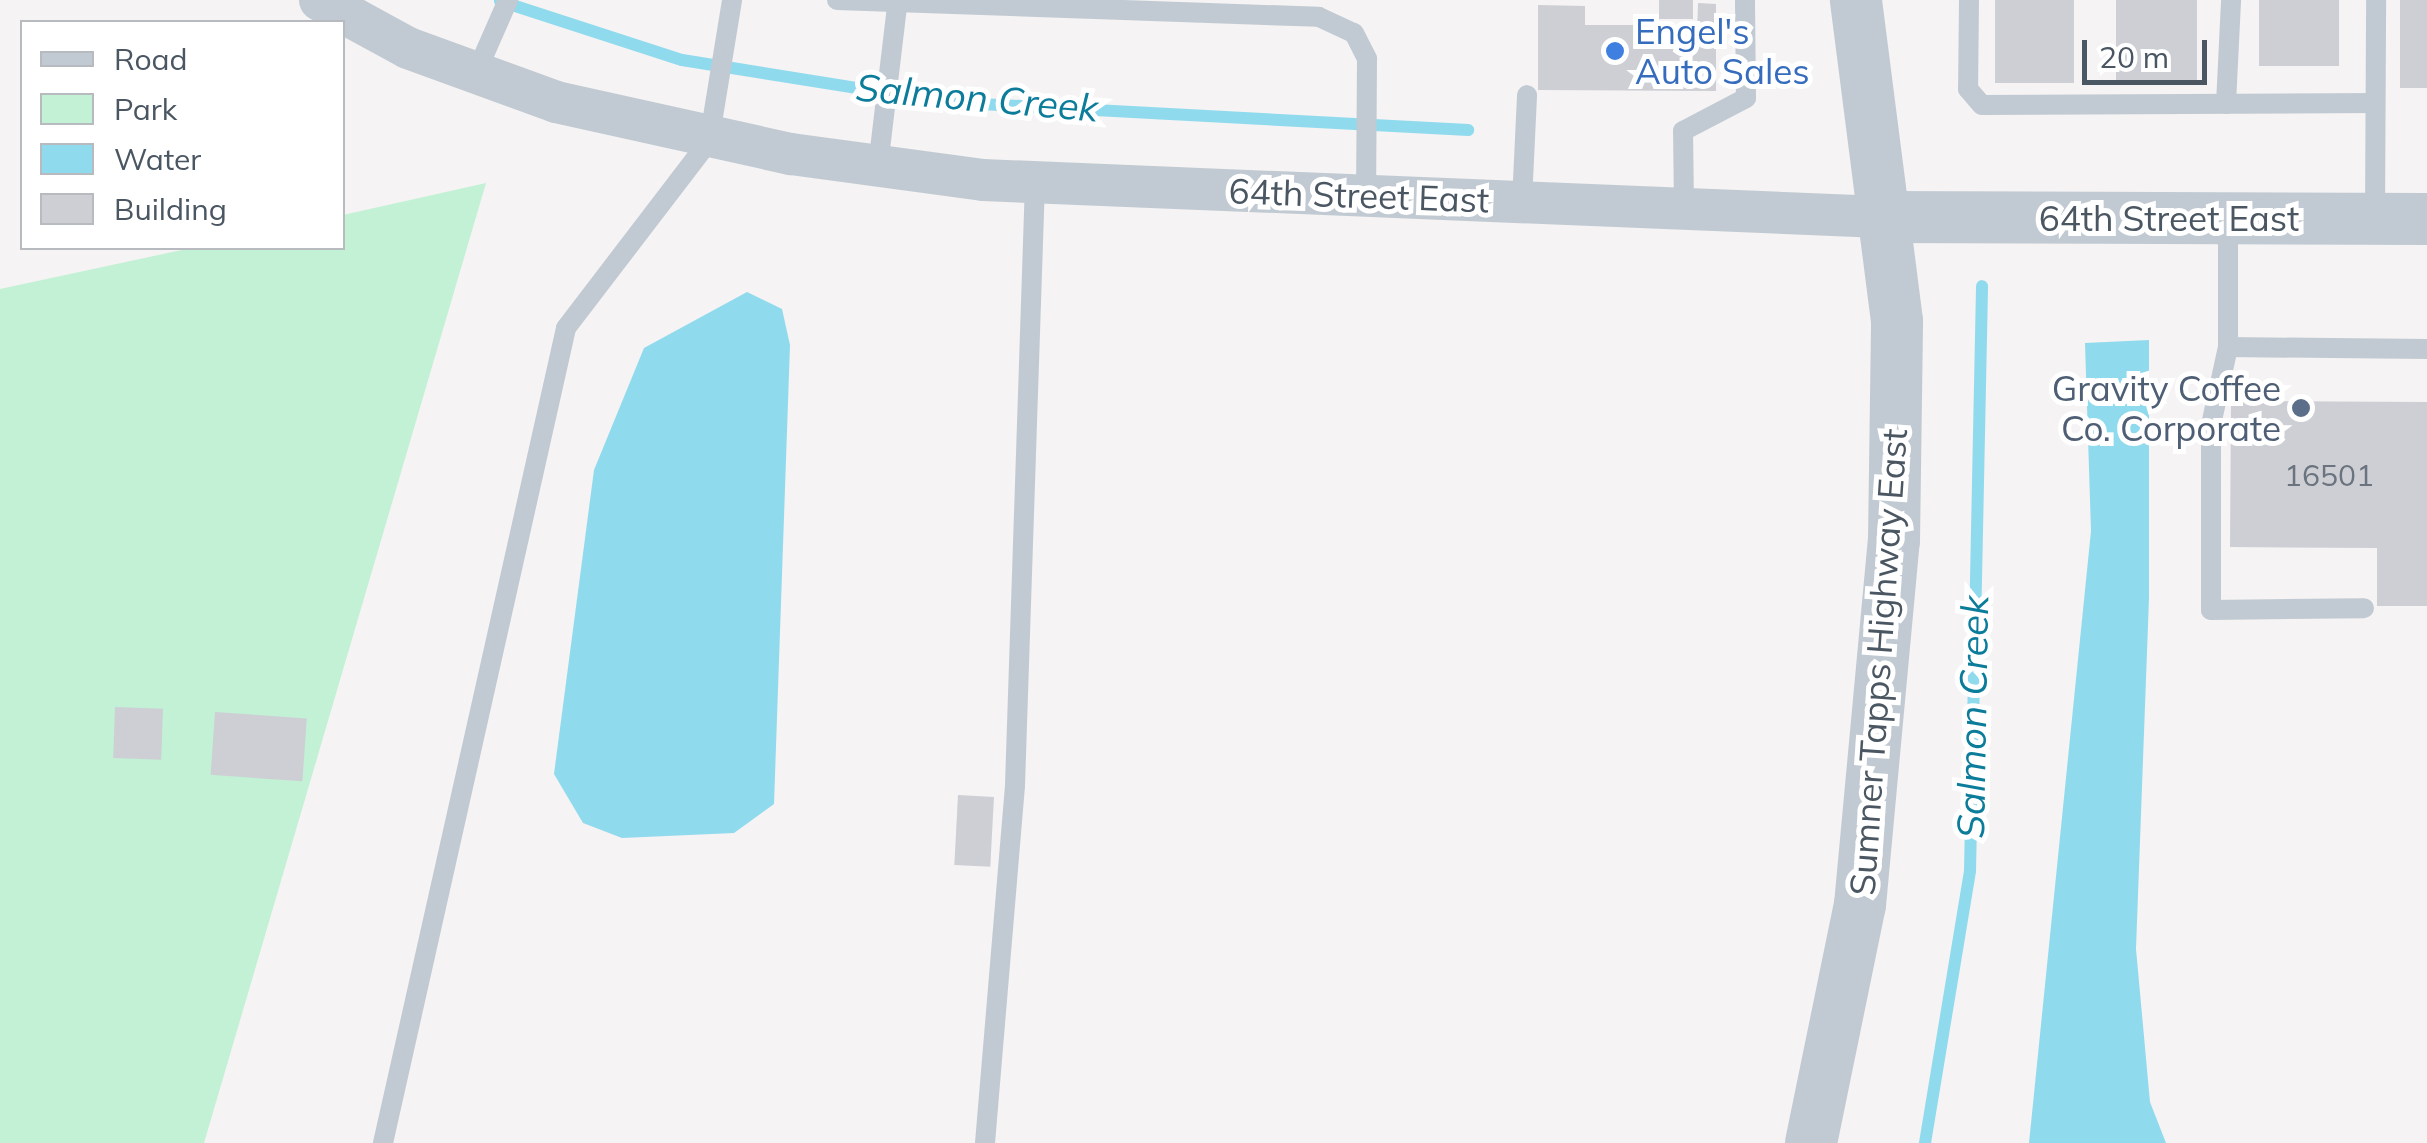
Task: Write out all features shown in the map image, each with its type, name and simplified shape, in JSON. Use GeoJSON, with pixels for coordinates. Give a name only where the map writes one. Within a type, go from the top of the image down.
{"type":"FeatureCollection","features":[{"type":"Feature","properties":{"kind":"street","name":"64th Street East"},"geometry":{"type":"LineString","coordinates":[[320,0],[408,48],[556,102],[709,141],[878,166],[1034,182],[1880,217],[2427,220]]}},
{"type":"Feature","properties":{"kind":"street","name":"Sumner Tapps Highway East"},"geometry":{"type":"LineString","coordinates":[[1812,1143],[1860,905],[1888,632],[1897,321],[1880,217],[1856,0]]}},
{"type":"Feature","properties":{"kind":"lane"},"geometry":{"type":"LineString","coordinates":[[476,73],[508,0]]}},
{"type":"Feature","properties":{"kind":"lane"},"geometry":{"type":"LineString","coordinates":[[382,1143],[566,328],[709,141],[732,0]]}},
{"type":"Feature","properties":{"kind":"lane"},"geometry":{"type":"LineString","coordinates":[[837,0],[897,6],[928,3],[1318,8],[1354,33],[1367,58],[1366,196]]}},
{"type":"Feature","properties":{"kind":"lane"},"geometry":{"type":"LineString","coordinates":[[1684,209],[1683,131],[1746,98],[1744,0]]}},
{"type":"Feature","properties":{"kind":"lane"},"geometry":{"type":"LineString","coordinates":[[1969,0],[1968,88],[1982,105],[2375,103]]}},
{"type":"Feature","properties":{"kind":"lane"},"geometry":{"type":"LineString","coordinates":[[2226,104],[2231,0]]}},
{"type":"Feature","properties":{"kind":"lane"},"geometry":{"type":"LineString","coordinates":[[2374,219],[2376,0]]}},
{"type":"Feature","properties":{"kind":"lane"},"geometry":{"type":"LineString","coordinates":[[878,166],[897,6]]}},
{"type":"Feature","properties":{"kind":"lane"},"geometry":{"type":"LineString","coordinates":[[1522,202],[1528,95]]}},
{"type":"Feature","properties":{"kind":"lane"},"geometry":{"type":"LineString","coordinates":[[985,1143],[1015,785],[1034,182]]}},
{"type":"Feature","properties":{"kind":"lane"},"geometry":{"type":"LineString","coordinates":[[2228,218],[2228,348],[2211,425],[2211,610],[2364,608]]}},
{"type":"Feature","properties":{"kind":"lane"},"geometry":{"type":"LineString","coordinates":[[2228,348],[2427,349]]}},
{"type":"Feature","properties":{"kind":"green space"},"geometry":{"type":"Polygon","coordinates":[[[486,183],[204,1143],[0,1143],[0,289],[182,250],[345,250],[345,215],[486,183]]]}},
{"type":"Feature","properties":{"kind":"water"},"geometry":{"type":"Polygon","coordinates":[[[747,292],[782,309],[790,345],[774,804],[734,833],[622,838],[583,823],[554,774],[594,470],[644,348],[747,292]]]}},
{"type":"Feature","properties":{"kind":"water"},"geometry":{"type":"Polygon","coordinates":[[[2149,340],[2149,598],[2136,949],[2150,1102],[2166,1143],[2029,1143],[2091,531],[2085,343],[2149,340]]]}},
{"type":"Feature","properties":{"kind":"building"},"geometry":{"type":"Polygon","coordinates":[[[1659,0],[1693,0],[1693,19],[1659,19],[1659,0]]]}},
{"type":"Feature","properties":{"kind":"building"},"geometry":{"type":"Polygon","coordinates":[[[1995,0],[2074,0],[2074,83],[1995,83],[1995,0]]]}},
{"type":"Feature","properties":{"kind":"building"},"geometry":{"type":"Polygon","coordinates":[[[2116,0],[2197,0],[2197,84],[2116,84],[2116,0]]]}},
{"type":"Feature","properties":{"kind":"building"},"geometry":{"type":"Polygon","coordinates":[[[2259,0],[2339,0],[2339,66],[2259,66],[2259,0]]]}},
{"type":"Feature","properties":{"kind":"building"},"geometry":{"type":"Polygon","coordinates":[[[2400,0],[2427,0],[2427,88],[2400,88],[2400,0]]]}},
{"type":"Feature","properties":{"kind":"building"},"geometry":{"type":"Polygon","coordinates":[[[1698,3],[1716,4],[1716,91],[1538,90],[1538,5],[1585,6],[1585,25],[1635,25],[1634,37],[1697,37],[1698,3]]]}},
{"type":"Feature","properties":{"kind":"building"},"geometry":{"type":"Polygon","coordinates":[[[2231,401],[2427,402],[2427,606],[2377,606],[2377,548],[2230,547],[2231,401]]]}},
{"type":"Feature","properties":{"kind":"building"},"geometry":{"type":"Polygon","coordinates":[[[115,707],[163,709],[161,760],[113,758],[115,707]]]}},
{"type":"Feature","properties":{"kind":"building"},"geometry":{"type":"Polygon","coordinates":[[[215,712],[307,718],[302,781],[211,775],[215,712]]]}},
{"type":"Feature","properties":{"kind":"building"},"geometry":{"type":"Polygon","coordinates":[[[958,795],[994,797],[990,867],[954,865],[958,795]]]}},
{"type":"Feature","properties":{"kind":"waterway","name":"Salmon Creek"},"geometry":{"type":"LineString","coordinates":[[500,1],[682,60],[944,102],[1468,130]]}},
{"type":"Feature","properties":{"kind":"waterway","name":"Salmon Creek"},"geometry":{"type":"LineString","coordinates":[[1925,1143],[1970,871],[1982,286]]}},
{"type":"Feature","properties":{"kind":"place","name":"Engel's Auto Sales"},"geometry":{"type":"Point","coordinates":[1615,51]}},
{"type":"Feature","properties":{"kind":"place","name":"Gravity Coffee Co. Corporate"},"geometry":{"type":"Point","coordinates":[2301,408]}}]}
